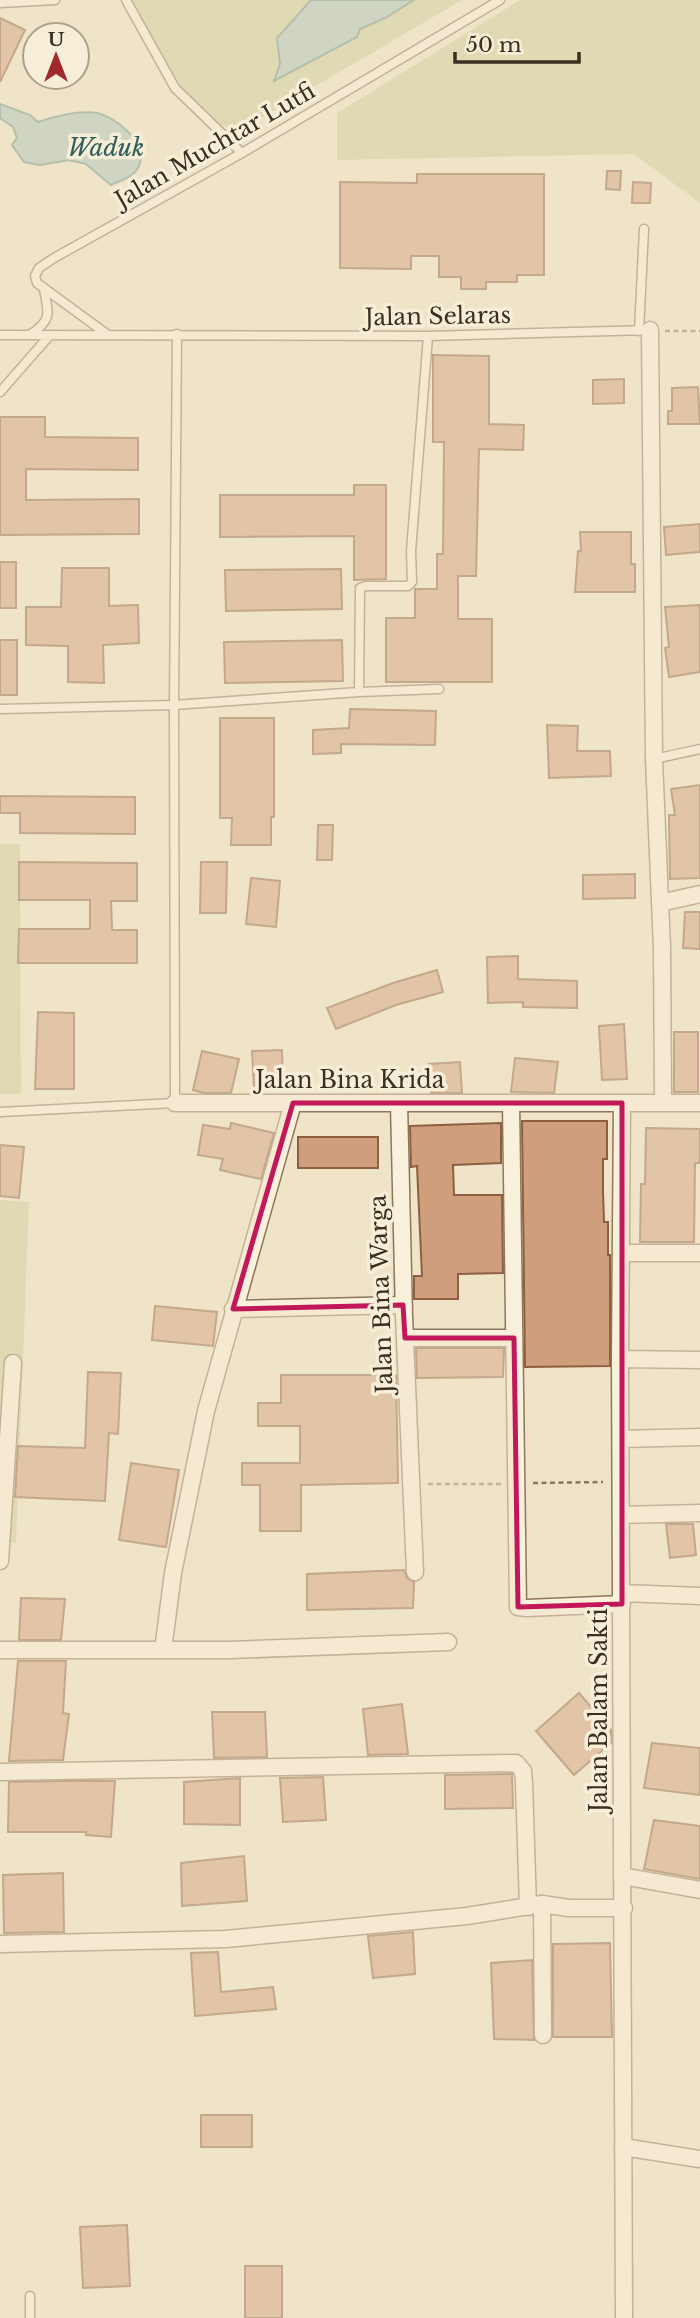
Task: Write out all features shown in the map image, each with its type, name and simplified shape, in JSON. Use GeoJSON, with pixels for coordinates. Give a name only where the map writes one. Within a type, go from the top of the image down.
{"type":"FeatureCollection","features":[{"type":"Feature","properties":{"kind":"street"},"geometry":{"type":"LineString","coordinates":[[644,331],[663,1102]]}},
{"type":"Feature","properties":{"kind":"street"},"geometry":{"type":"LineString","coordinates":[[660,903],[700,894]]}},
{"type":"Feature","properties":{"kind":"street","name":"Jalan Bina Warga"},"geometry":{"type":"LineString","coordinates":[[399,1102],[415,1572]]}},
{"type":"Feature","properties":{"kind":"street","name":"Jalan Balam Sakti"},"geometry":{"type":"LineString","coordinates":[[622,1102],[620,1359],[624,2318]]}},
{"type":"Feature","properties":{"kind":"street","name":"Jalan Bina Krida"},"geometry":{"type":"LineString","coordinates":[[175,1103],[700,1103]]}},
{"type":"Feature","properties":{"kind":"street"},"geometry":{"type":"LineString","coordinates":[[163,1650],[173,1573],[206,1411],[293,1103]]}},
{"type":"Feature","properties":{"kind":"street"},"geometry":{"type":"LineString","coordinates":[[511,1103],[518,1607],[700,1596]]}},
{"type":"Feature","properties":{"kind":"street"},"geometry":{"type":"LineString","coordinates":[[621,1253],[700,1252]]}},
{"type":"Feature","properties":{"kind":"street"},"geometry":{"type":"LineString","coordinates":[[233,1309],[404,1305]]}},
{"type":"Feature","properties":{"kind":"street"},"geometry":{"type":"LineString","coordinates":[[405,1338],[514,1338]]}},
{"type":"Feature","properties":{"kind":"street"},"geometry":{"type":"LineString","coordinates":[[620,1359],[700,1360]]}},
{"type":"Feature","properties":{"kind":"street"},"geometry":{"type":"LineString","coordinates":[[0,1561],[13,1363]]}},
{"type":"Feature","properties":{"kind":"street"},"geometry":{"type":"LineString","coordinates":[[621,1439],[700,1437]]}},
{"type":"Feature","properties":{"kind":"street"},"geometry":{"type":"LineString","coordinates":[[621,1515],[700,1513]]}},
{"type":"Feature","properties":{"kind":"street"},"geometry":{"type":"LineString","coordinates":[[0,1650],[163,1650],[448,1642]]}},
{"type":"Feature","properties":{"kind":"street"},"geometry":{"type":"LineString","coordinates":[[0,1772],[516,1763],[523,1770],[543,2035]]}},
{"type":"Feature","properties":{"kind":"street"},"geometry":{"type":"LineString","coordinates":[[622,1876],[700,1889]]}},
{"type":"Feature","properties":{"kind":"street"},"geometry":{"type":"LineString","coordinates":[[0,1944],[226,1939],[467,1916],[535,1905],[624,1908]]}},
{"type":"Feature","properties":{"kind":"street"},"geometry":{"type":"LineString","coordinates":[[623,2147],[700,2159]]}},
{"type":"Feature","properties":{"kind":"lane"},"geometry":{"type":"LineString","coordinates":[[0,3],[55,0]]}},
{"type":"Feature","properties":{"kind":"lane"},"geometry":{"type":"LineString","coordinates":[[126,0],[174,88],[242,153]]}},
{"type":"Feature","properties":{"kind":"lane","name":"Jalan Muchtar Lutfi"},"geometry":{"type":"LineString","coordinates":[[44,289],[34,276],[46,262],[242,153],[500,0]]}},
{"type":"Feature","properties":{"kind":"lane"},"geometry":{"type":"LineString","coordinates":[[644,229],[644,331]]}},
{"type":"Feature","properties":{"kind":"lane"},"geometry":{"type":"LineString","coordinates":[[30,335],[44,325],[48,318],[44,289]]}},
{"type":"Feature","properties":{"kind":"lane"},"geometry":{"type":"LineString","coordinates":[[44,289],[108,335]]}},
{"type":"Feature","properties":{"kind":"lane","name":"Jalan Selaras"},"geometry":{"type":"LineString","coordinates":[[0,335],[428,337],[644,331]]}},
{"type":"Feature","properties":{"kind":"lane"},"geometry":{"type":"LineString","coordinates":[[175,1103],[177,334]]}},
{"type":"Feature","properties":{"kind":"lane"},"geometry":{"type":"LineString","coordinates":[[0,392],[50,335]]}},
{"type":"Feature","properties":{"kind":"lane"},"geometry":{"type":"LineString","coordinates":[[359,692],[360,588],[408,586],[412,582],[411,551],[428,337]]}},
{"type":"Feature","properties":{"kind":"lane"},"geometry":{"type":"LineString","coordinates":[[0,709],[174,705],[359,692],[439,690]]}},
{"type":"Feature","properties":{"kind":"lane"},"geometry":{"type":"LineString","coordinates":[[654,759],[700,749]]}},
{"type":"Feature","properties":{"kind":"lane","name":"Jalan Bina Krida"},"geometry":{"type":"LineString","coordinates":[[0,1112],[175,1103]]}},
{"type":"Feature","properties":{"kind":"lane"},"geometry":{"type":"LineString","coordinates":[[30,2296],[30,2318]]}},
{"type":"Feature","properties":{"kind":"path"},"geometry":{"type":"LineString","coordinates":[[644,331],[700,331]]}},
{"type":"Feature","properties":{"kind":"highlighted area"},"geometry":{"type":"Polygon","coordinates":[[[293,1103],[622,1103],[622,1604],[518,1607],[514,1338],[405,1338],[403,1305],[233,1309],[293,1103]]]}},
{"type":"Feature","properties":{"kind":"green space"},"geometry":{"type":"Polygon","coordinates":[[[127,0],[311,0],[277,38],[280,64],[275,80],[356,37],[360,29],[385,18],[414,0],[462,0],[241,130],[212,123],[176,87],[127,0]]]}},
{"type":"Feature","properties":{"kind":"green space"},"geometry":{"type":"Polygon","coordinates":[[[520,0],[700,0],[700,203],[634,154],[337,160],[337,113],[520,0]]]}},
{"type":"Feature","properties":{"kind":"green space"},"geometry":{"type":"Polygon","coordinates":[[[0,844],[20,844],[21,1094],[0,1094],[0,844]]]}},
{"type":"Feature","properties":{"kind":"green space"},"geometry":{"type":"Polygon","coordinates":[[[0,1200],[29,1202],[16,1543],[0,1542],[0,1200]]]}},
{"type":"Feature","properties":{"kind":"water"},"geometry":{"type":"Polygon","coordinates":[[[311,0],[414,0],[385,18],[360,29],[357,37],[274,81],[280,64],[277,38],[311,0]]]}},
{"type":"Feature","properties":{"kind":"water","name":"Waduk"},"geometry":{"type":"Polygon","coordinates":[[[0,104],[30,115],[38,122],[75,113],[104,115],[128,131],[134,139],[141,155],[140,163],[136,171],[111,185],[86,164],[69,160],[40,165],[24,162],[12,145],[17,138],[13,127],[0,118],[0,104]]]}},
{"type":"Feature","properties":{"kind":"building"},"geometry":{"type":"Polygon","coordinates":[[[0,18],[21,28],[21,38],[0,82],[0,18]]]}},
{"type":"Feature","properties":{"kind":"building"},"geometry":{"type":"Polygon","coordinates":[[[607,171],[621,171],[620,190],[606,189],[607,171]]]}},
{"type":"Feature","properties":{"kind":"building"},"geometry":{"type":"Polygon","coordinates":[[[417,174],[544,174],[544,275],[517,275],[517,282],[486,282],[486,289],[461,289],[461,277],[439,277],[439,256],[411,256],[411,269],[340,268],[340,182],[417,183],[417,174]]]}},
{"type":"Feature","properties":{"kind":"building"},"geometry":{"type":"Polygon","coordinates":[[[633,182],[651,183],[650,203],[632,203],[633,182]]]}},
{"type":"Feature","properties":{"kind":"building"},"geometry":{"type":"Polygon","coordinates":[[[433,355],[489,356],[489,424],[524,425],[523,450],[479,449],[476,576],[458,576],[458,619],[492,619],[492,682],[386,682],[386,618],[415,618],[415,589],[437,589],[437,554],[443,554],[444,442],[433,442],[433,355]]]}},
{"type":"Feature","properties":{"kind":"building"},"geometry":{"type":"Polygon","coordinates":[[[624,379],[624,403],[593,404],[593,380],[624,379]]]}},
{"type":"Feature","properties":{"kind":"building"},"geometry":{"type":"Polygon","coordinates":[[[698,387],[700,424],[668,424],[668,411],[672,411],[672,388],[698,387]]]}},
{"type":"Feature","properties":{"kind":"building"},"geometry":{"type":"Polygon","coordinates":[[[0,417],[45,417],[45,437],[138,438],[138,470],[26,469],[26,500],[139,499],[139,534],[0,535],[0,417]]]}},
{"type":"Feature","properties":{"kind":"building"},"geometry":{"type":"Polygon","coordinates":[[[354,485],[386,485],[386,579],[354,580],[354,536],[220,537],[220,495],[354,495],[354,485]]]}},
{"type":"Feature","properties":{"kind":"building"},"geometry":{"type":"Polygon","coordinates":[[[700,524],[700,552],[666,555],[664,527],[700,524]]]}},
{"type":"Feature","properties":{"kind":"building"},"geometry":{"type":"Polygon","coordinates":[[[580,532],[631,532],[631,564],[635,564],[635,592],[575,592],[578,551],[581,551],[580,532]]]}},
{"type":"Feature","properties":{"kind":"building"},"geometry":{"type":"Polygon","coordinates":[[[0,562],[16,562],[16,608],[0,608],[0,562]]]}},
{"type":"Feature","properties":{"kind":"building"},"geometry":{"type":"Polygon","coordinates":[[[62,568],[109,568],[109,606],[138,605],[139,643],[103,645],[104,683],[68,682],[68,646],[26,645],[26,607],[61,607],[62,568]]]}},
{"type":"Feature","properties":{"kind":"building"},"geometry":{"type":"Polygon","coordinates":[[[341,569],[342,609],[226,611],[225,570],[341,569]]]}},
{"type":"Feature","properties":{"kind":"building"},"geometry":{"type":"Polygon","coordinates":[[[700,605],[700,672],[669,677],[665,648],[669,647],[665,607],[700,605]]]}},
{"type":"Feature","properties":{"kind":"building"},"geometry":{"type":"Polygon","coordinates":[[[0,640],[17,640],[17,695],[0,695],[0,640]]]}},
{"type":"Feature","properties":{"kind":"building"},"geometry":{"type":"Polygon","coordinates":[[[342,640],[343,681],[225,683],[224,642],[342,640]]]}},
{"type":"Feature","properties":{"kind":"building"},"geometry":{"type":"Polygon","coordinates":[[[350,709],[436,711],[435,745],[341,744],[341,753],[313,754],[313,730],[349,728],[350,709]]]}},
{"type":"Feature","properties":{"kind":"building"},"geometry":{"type":"Polygon","coordinates":[[[220,718],[274,718],[274,817],[271,817],[271,845],[231,845],[232,818],[220,818],[220,718]]]}},
{"type":"Feature","properties":{"kind":"building"},"geometry":{"type":"Polygon","coordinates":[[[547,725],[578,726],[577,751],[610,751],[611,776],[549,778],[547,725]]]}},
{"type":"Feature","properties":{"kind":"building"},"geometry":{"type":"Polygon","coordinates":[[[700,785],[700,878],[670,879],[669,815],[675,815],[671,789],[700,785]]]}},
{"type":"Feature","properties":{"kind":"building"},"geometry":{"type":"Polygon","coordinates":[[[0,796],[135,797],[135,834],[20,833],[20,813],[0,813],[0,796]]]}},
{"type":"Feature","properties":{"kind":"building"},"geometry":{"type":"Polygon","coordinates":[[[318,825],[333,825],[332,860],[317,860],[318,825]]]}},
{"type":"Feature","properties":{"kind":"building"},"geometry":{"type":"Polygon","coordinates":[[[19,862],[137,863],[137,901],[111,901],[112,930],[137,930],[137,963],[18,963],[19,929],[90,929],[90,900],[19,900],[19,862]]]}},
{"type":"Feature","properties":{"kind":"building"},"geometry":{"type":"Polygon","coordinates":[[[201,862],[227,862],[226,913],[200,913],[201,862]]]}},
{"type":"Feature","properties":{"kind":"building"},"geometry":{"type":"Polygon","coordinates":[[[635,874],[635,898],[583,899],[583,875],[635,874]]]}},
{"type":"Feature","properties":{"kind":"building"},"geometry":{"type":"Polygon","coordinates":[[[251,878],[280,881],[276,927],[246,924],[251,878]]]}},
{"type":"Feature","properties":{"kind":"building"},"geometry":{"type":"Polygon","coordinates":[[[685,912],[700,912],[700,949],[683,948],[685,912]]]}},
{"type":"Feature","properties":{"kind":"building"},"geometry":{"type":"Polygon","coordinates":[[[518,956],[518,979],[577,981],[577,1008],[523,1007],[523,1002],[488,1003],[487,957],[518,956]]]}},
{"type":"Feature","properties":{"kind":"building"},"geometry":{"type":"Polygon","coordinates":[[[437,970],[443,992],[396,1005],[336,1029],[327,1008],[437,970]]]}},
{"type":"Feature","properties":{"kind":"building"},"geometry":{"type":"Polygon","coordinates":[[[38,1012],[74,1013],[74,1089],[35,1089],[38,1012]]]}},
{"type":"Feature","properties":{"kind":"building"},"geometry":{"type":"Polygon","coordinates":[[[624,1024],[627,1079],[602,1080],[599,1026],[624,1024]]]}},
{"type":"Feature","properties":{"kind":"building"},"geometry":{"type":"Polygon","coordinates":[[[674,1032],[698,1032],[698,1092],[674,1092],[674,1032]]]}},
{"type":"Feature","properties":{"kind":"building"},"geometry":{"type":"Polygon","coordinates":[[[282,1050],[283,1087],[254,1088],[252,1051],[282,1050]]]}},
{"type":"Feature","properties":{"kind":"building"},"geometry":{"type":"Polygon","coordinates":[[[202,1051],[239,1059],[231,1093],[204,1093],[193,1090],[202,1051]]]}},
{"type":"Feature","properties":{"kind":"building"},"geometry":{"type":"Polygon","coordinates":[[[515,1058],[558,1062],[554,1093],[511,1092],[515,1058]]]}},
{"type":"Feature","properties":{"kind":"building"},"geometry":{"type":"Polygon","coordinates":[[[460,1062],[462,1093],[431,1093],[429,1064],[460,1062]]]}},
{"type":"Feature","properties":{"kind":"building"},"geometry":{"type":"Polygon","coordinates":[[[522,1121],[607,1121],[607,1159],[603,1159],[603,1191],[604,1222],[608,1222],[610,1255],[610,1366],[525,1367],[522,1121]]]}},
{"type":"Feature","properties":{"kind":"building"},"geometry":{"type":"Polygon","coordinates":[[[231,1123],[274,1133],[261,1179],[220,1170],[223,1159],[198,1155],[203,1125],[230,1129],[231,1123]]]}},
{"type":"Feature","properties":{"kind":"building"},"geometry":{"type":"Polygon","coordinates":[[[501,1123],[501,1163],[453,1165],[454,1195],[502,1195],[503,1273],[458,1274],[458,1299],[414,1299],[414,1276],[422,1276],[417,1166],[411,1167],[410,1126],[501,1123]]]}},
{"type":"Feature","properties":{"kind":"building"},"geometry":{"type":"Polygon","coordinates":[[[646,1128],[700,1129],[700,1163],[695,1163],[694,1242],[640,1242],[646,1128]]]}},
{"type":"Feature","properties":{"kind":"building"},"geometry":{"type":"Polygon","coordinates":[[[298,1137],[378,1137],[378,1168],[298,1168],[298,1137]]]}},
{"type":"Feature","properties":{"kind":"building"},"geometry":{"type":"Polygon","coordinates":[[[0,1145],[24,1147],[19,1198],[0,1196],[0,1145]]]}},
{"type":"Feature","properties":{"kind":"building"},"geometry":{"type":"Polygon","coordinates":[[[155,1306],[217,1312],[213,1346],[152,1340],[155,1306]]]}},
{"type":"Feature","properties":{"kind":"building"},"geometry":{"type":"Polygon","coordinates":[[[416,1348],[504,1348],[503,1377],[417,1378],[416,1348]]]}},
{"type":"Feature","properties":{"kind":"building"},"geometry":{"type":"Polygon","coordinates":[[[88,1372],[121,1373],[118,1434],[109,1433],[105,1501],[15,1497],[18,1446],[85,1448],[88,1372]]]}},
{"type":"Feature","properties":{"kind":"building"},"geometry":{"type":"Polygon","coordinates":[[[281,1375],[396,1375],[398,1483],[301,1485],[301,1531],[260,1531],[260,1485],[242,1485],[242,1463],[300,1463],[300,1426],[258,1426],[258,1403],[281,1403],[281,1375]]]}},
{"type":"Feature","properties":{"kind":"building"},"geometry":{"type":"Polygon","coordinates":[[[131,1463],[179,1470],[166,1547],[119,1540],[131,1463]]]}},
{"type":"Feature","properties":{"kind":"building"},"geometry":{"type":"Polygon","coordinates":[[[666,1524],[693,1524],[696,1555],[670,1558],[666,1524]]]}},
{"type":"Feature","properties":{"kind":"building"},"geometry":{"type":"Polygon","coordinates":[[[404,1570],[407,1578],[414,1582],[413,1608],[307,1610],[307,1574],[404,1570]]]}},
{"type":"Feature","properties":{"kind":"building"},"geometry":{"type":"Polygon","coordinates":[[[21,1598],[65,1599],[61,1640],[19,1640],[21,1598]]]}},
{"type":"Feature","properties":{"kind":"building"},"geometry":{"type":"Polygon","coordinates":[[[18,1661],[66,1661],[63,1713],[69,1714],[63,1760],[9,1761],[18,1661]]]}},
{"type":"Feature","properties":{"kind":"building"},"geometry":{"type":"Polygon","coordinates":[[[579,1693],[611,1730],[611,1743],[574,1775],[536,1731],[579,1693]]]}},
{"type":"Feature","properties":{"kind":"building"},"geometry":{"type":"Polygon","coordinates":[[[402,1704],[408,1754],[368,1755],[363,1709],[402,1704]]]}},
{"type":"Feature","properties":{"kind":"building"},"geometry":{"type":"Polygon","coordinates":[[[212,1712],[265,1712],[267,1757],[214,1758],[212,1712]]]}},
{"type":"Feature","properties":{"kind":"building"},"geometry":{"type":"Polygon","coordinates":[[[652,1743],[700,1748],[700,1795],[644,1788],[652,1743]]]}},
{"type":"Feature","properties":{"kind":"building"},"geometry":{"type":"Polygon","coordinates":[[[512,1774],[513,1808],[445,1809],[445,1775],[512,1774]]]}},
{"type":"Feature","properties":{"kind":"building"},"geometry":{"type":"Polygon","coordinates":[[[323,1777],[326,1820],[283,1822],[280,1778],[323,1777]]]}},
{"type":"Feature","properties":{"kind":"building"},"geometry":{"type":"Polygon","coordinates":[[[240,1778],[240,1825],[184,1824],[184,1782],[240,1778]]]}},
{"type":"Feature","properties":{"kind":"building"},"geometry":{"type":"Polygon","coordinates":[[[115,1781],[111,1837],[86,1835],[86,1832],[8,1832],[9,1782],[115,1781]]]}},
{"type":"Feature","properties":{"kind":"building"},"geometry":{"type":"Polygon","coordinates":[[[654,1820],[700,1826],[700,1879],[644,1869],[654,1820]]]}},
{"type":"Feature","properties":{"kind":"building"},"geometry":{"type":"Polygon","coordinates":[[[244,1856],[247,1901],[182,1906],[181,1863],[244,1856]]]}},
{"type":"Feature","properties":{"kind":"building"},"geometry":{"type":"Polygon","coordinates":[[[63,1873],[64,1932],[4,1933],[3,1875],[63,1873]]]}},
{"type":"Feature","properties":{"kind":"building"},"geometry":{"type":"Polygon","coordinates":[[[413,1932],[415,1974],[373,1978],[368,1936],[413,1932]]]}},
{"type":"Feature","properties":{"kind":"building"},"geometry":{"type":"Polygon","coordinates":[[[610,1943],[612,2037],[553,2037],[553,1944],[610,1943]]]}},
{"type":"Feature","properties":{"kind":"building"},"geometry":{"type":"Polygon","coordinates":[[[218,1952],[221,1992],[273,1987],[276,2009],[195,2016],[191,1953],[218,1952]]]}},
{"type":"Feature","properties":{"kind":"building"},"geometry":{"type":"Polygon","coordinates":[[[532,1960],[534,2040],[494,2039],[491,1963],[532,1960]]]}},
{"type":"Feature","properties":{"kind":"building"},"geometry":{"type":"Polygon","coordinates":[[[201,2115],[252,2115],[252,2147],[201,2147],[201,2115]]]}},
{"type":"Feature","properties":{"kind":"building"},"geometry":{"type":"Polygon","coordinates":[[[127,2225],[130,2286],[83,2288],[80,2227],[127,2225]]]}},
{"type":"Feature","properties":{"kind":"building"},"geometry":{"type":"Polygon","coordinates":[[[245,2266],[282,2266],[282,2318],[245,2318],[245,2266]]]}}]}
